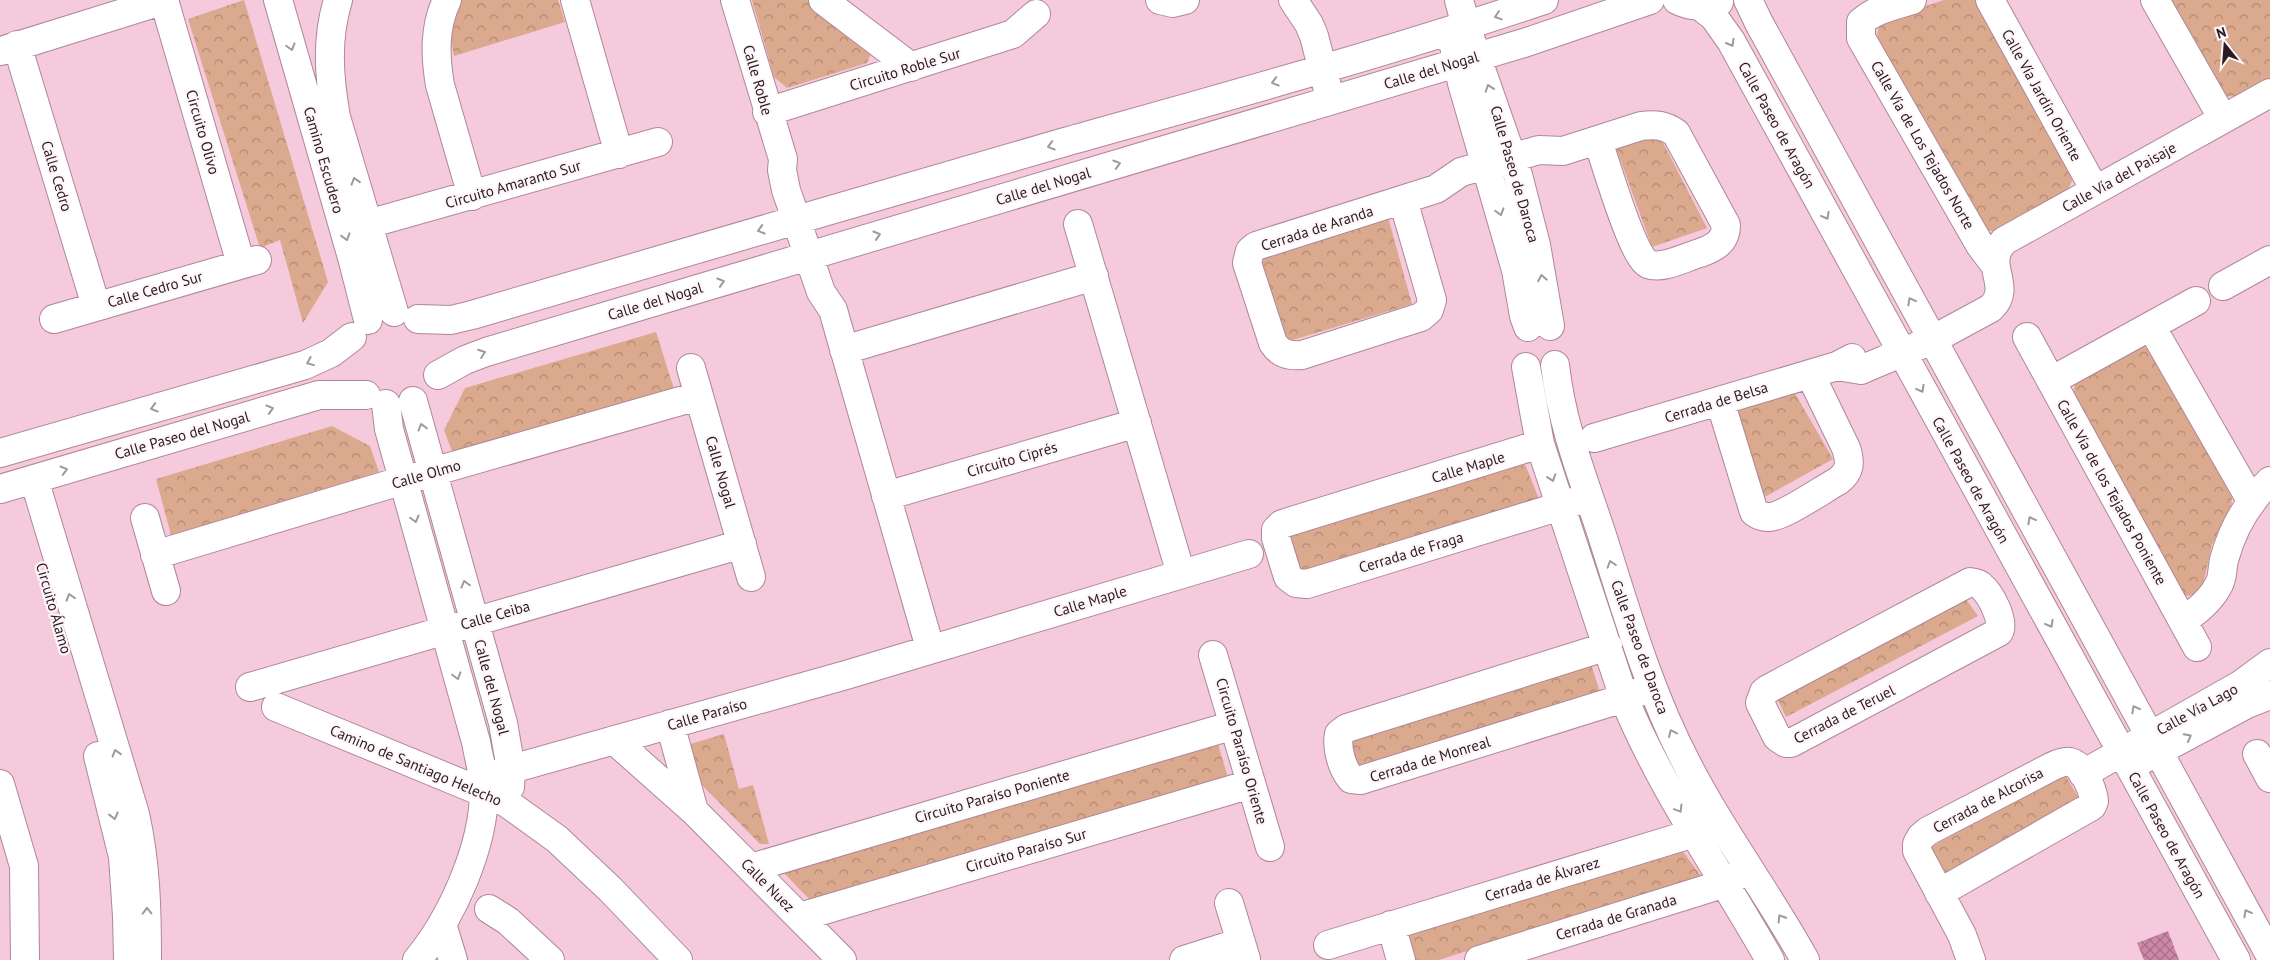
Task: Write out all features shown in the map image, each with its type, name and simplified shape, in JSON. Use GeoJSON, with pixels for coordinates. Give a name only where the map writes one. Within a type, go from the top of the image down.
{"type":"FeatureCollection","features":[{"type":"Feature","properties":{"kind":"street"},"geometry":{"type":"LineString","coordinates":[[9,48],[165,0]]}},
{"type":"Feature","properties":{"kind":"street","name":"Circuito Olivo"},"geometry":{"type":"LineString","coordinates":[[165,0],[249,262]]}},
{"type":"Feature","properties":{"kind":"street","name":"Camino Escudero"},"geometry":{"type":"LineString","coordinates":[[278,0],[354,261],[360,328]]}},
{"type":"Feature","properties":{"kind":"street","name":"Camino Escudero"},"geometry":{"type":"LineString","coordinates":[[338,0],[330,39],[329,68],[336,117],[368,224],[406,315]]}},
{"type":"Feature","properties":{"kind":"street"},"geometry":{"type":"LineString","coordinates":[[447,0],[438,27],[435,50],[437,67],[440,85],[472,196]]}},
{"type":"Feature","properties":{"kind":"street"},"geometry":{"type":"LineString","coordinates":[[574,0],[619,154]]}},
{"type":"Feature","properties":{"kind":"street","name":"Calle Roble"},"geometry":{"type":"LineString","coordinates":[[735,0],[767,112],[783,159],[796,176],[802,218],[815,254]]}},
{"type":"Feature","properties":{"kind":"street"},"geometry":{"type":"LineString","coordinates":[[823,0],[911,67]]}},
{"type":"Feature","properties":{"kind":"street"},"geometry":{"type":"LineString","coordinates":[[1160,0],[1173,3],[1185,0]]}},
{"type":"Feature","properties":{"kind":"street"},"geometry":{"type":"LineString","coordinates":[[1442,0],[1458,28]]}},
{"type":"Feature","properties":{"kind":"street"},"geometry":{"type":"LineString","coordinates":[[1458,28],[1459,0]]}},
{"type":"Feature","properties":{"kind":"street"},"geometry":{"type":"LineString","coordinates":[[0,453],[305,365],[331,353],[360,328],[381,314],[451,320],[472,315],[1314,71],[1544,0]]}},
{"type":"Feature","properties":{"kind":"street","name":"Calle del Nogal"},"geometry":{"type":"LineString","coordinates":[[438,356],[464,360],[1524,43],[1650,0]]}},
{"type":"Feature","properties":{"kind":"street"},"geometry":{"type":"LineString","coordinates":[[1748,0],[1758,23],[2270,955]]}},
{"type":"Feature","properties":{"kind":"street","name":"Calle Vía de Los Tejados Norte"},"geometry":{"type":"LineString","coordinates":[[1912,0],[1876,11],[1861,22],[1861,38],[1996,272]]}},
{"type":"Feature","properties":{"kind":"street","name":"Calle Vía Jardín Oriente"},"geometry":{"type":"LineString","coordinates":[[1990,0],[2095,190]]}},
{"type":"Feature","properties":{"kind":"street"},"geometry":{"type":"LineString","coordinates":[[2155,0],[2224,120]]}},
{"type":"Feature","properties":{"kind":"street"},"geometry":{"type":"LineString","coordinates":[[1294,1],[1309,24],[1314,71],[1323,103]]}},
{"type":"Feature","properties":{"kind":"street","name":"Calle Paseo de Aragón"},"geometry":{"type":"LineString","coordinates":[[1700,2],[1714,17],[1731,41],[2236,960]]}},
{"type":"Feature","properties":{"kind":"street","name":"Circuito Roble Sur"},"geometry":{"type":"LineString","coordinates":[[767,112],[1013,34],[1036,14]]}},
{"type":"Feature","properties":{"kind":"street","name":"Calle Paseo de Daroca"},"geometry":{"type":"LineString","coordinates":[[1458,28],[1468,59],[1515,166],[1536,245],[1539,326]]}},
{"type":"Feature","properties":{"kind":"street","name":"Calle Cedro"},"geometry":{"type":"LineString","coordinates":[[9,48],[96,306]]}},
{"type":"Feature","properties":{"kind":"street","name":"Calle Paseo de Daroca"},"geometry":{"type":"LineString","coordinates":[[1468,59],[1462,83],[1516,270],[1524,316],[1539,326]]}},
{"type":"Feature","properties":{"kind":"street","name":"Calle Vía del Paisaje"},"geometry":{"type":"LineString","coordinates":[[1928,333],[1991,308],[2000,297],[2001,291],[1996,272],[1998,247],[2004,242],[2270,93]]}},
{"type":"Feature","properties":{"kind":"street","name":"Cerrada de Aranda"},"geometry":{"type":"LineString","coordinates":[[1403,200],[1432,300],[1429,310],[1421,317],[1302,355],[1284,354],[1273,342],[1247,263],[1250,251],[1263,242],[1436,189],[1461,172],[1489,174],[1515,166],[1544,168],[1557,160],[1563,151],[1598,140],[1653,124],[1669,128],[1676,133],[1726,225],[1726,233],[1722,240],[1706,250],[1666,264],[1655,266],[1641,259],[1633,242],[1598,140]]}},
{"type":"Feature","properties":{"kind":"street","name":"Circuito Amaranto Sur"},"geometry":{"type":"LineString","coordinates":[[368,224],[658,142]]}},
{"type":"Feature","properties":{"kind":"street"},"geometry":{"type":"LineString","coordinates":[[1078,224],[1181,574]]}},
{"type":"Feature","properties":{"kind":"street"},"geometry":{"type":"LineString","coordinates":[[815,254],[821,292],[833,310],[930,648]]}},
{"type":"Feature","properties":{"kind":"street"},"geometry":{"type":"LineString","coordinates":[[2223,286],[2270,260]]}},
{"type":"Feature","properties":{"kind":"street","name":"Calle Cedro Sur"},"geometry":{"type":"LineString","coordinates":[[54,319],[249,262]]}},
{"type":"Feature","properties":{"kind":"street"},"geometry":{"type":"LineString","coordinates":[[844,350],[1094,276]]}},
{"type":"Feature","properties":{"kind":"street"},"geometry":{"type":"LineString","coordinates":[[2051,381],[2196,301]]}},
{"type":"Feature","properties":{"kind":"street"},"geometry":{"type":"LineString","coordinates":[[360,328],[347,352],[347,363],[357,386],[376,400],[396,405],[413,401],[432,386],[438,356],[431,330],[406,315]]}},
{"type":"Feature","properties":{"kind":"street"},"geometry":{"type":"LineString","coordinates":[[1539,326],[1561,337],[1563,352],[1555,365],[1541,370],[1526,367],[1520,361],[1516,346],[1518,339],[1539,326]]}},
{"type":"Feature","properties":{"kind":"street"},"geometry":{"type":"LineString","coordinates":[[2151,326],[2252,502]]}},
{"type":"Feature","properties":{"kind":"street","name":"Cerrada de Belsa"},"geometry":{"type":"LineString","coordinates":[[1594,438],[1837,366],[1857,355],[1898,347],[1928,333]]}},
{"type":"Feature","properties":{"kind":"street","name":"Calle Vía de los Tejados Poniente"},"geometry":{"type":"LineString","coordinates":[[2027,337],[2197,647]]}},
{"type":"Feature","properties":{"kind":"street","name":"Calle Paseo de Daroca"},"geometry":{"type":"LineString","coordinates":[[1555,365],[1563,416],[1652,687],[1686,762],[1805,960]]}},
{"type":"Feature","properties":{"kind":"street","name":"Calle Paseo de Daroca"},"geometry":{"type":"LineString","coordinates":[[1526,367],[1540,444],[1624,698],[1660,775],[1726,883],[1770,960]]}},
{"type":"Feature","properties":{"kind":"street","name":"Calle Nogal"},"geometry":{"type":"LineString","coordinates":[[691,368],[751,577]]}},
{"type":"Feature","properties":{"kind":"street"},"geometry":{"type":"LineString","coordinates":[[1720,401],[1754,512],[1770,518],[1781,514],[1838,481],[1845,476],[1849,468],[1850,460],[1846,448],[1810,374]]}},
{"type":"Feature","properties":{"kind":"street","name":"Calle Paseo del Nogal"},"geometry":{"type":"LineString","coordinates":[[17,483],[319,395],[376,400]]}},
{"type":"Feature","properties":{"kind":"street","name":"Calle Olmo"},"geometry":{"type":"LineString","coordinates":[[155,555],[404,480],[698,396]]}},
{"type":"Feature","properties":{"kind":"street","name":"Calle del Nogal"},"geometry":{"type":"LineString","coordinates":[[376,400],[389,430],[404,480],[444,630],[490,790],[480,831],[458,891],[424,956]]}},
{"type":"Feature","properties":{"kind":"street","name":"Calle del Nogal"},"geometry":{"type":"LineString","coordinates":[[413,401],[475,621],[502,724],[511,769]]}},
{"type":"Feature","properties":{"kind":"street","name":"Circuito Ciprés"},"geometry":{"type":"LineString","coordinates":[[886,496],[1137,423]]}},
{"type":"Feature","properties":{"kind":"street","name":"Calle Maple"},"geometry":{"type":"LineString","coordinates":[[1282,524],[1540,444]]}},
{"type":"Feature","properties":{"kind":"street"},"geometry":{"type":"LineString","coordinates":[[2183,621],[2209,599],[2220,584],[2231,538],[2252,502],[2270,481]]}},
{"type":"Feature","properties":{"kind":"street","name":"Circuito Álamo"},"geometry":{"type":"LineString","coordinates":[[17,483],[99,729],[135,814],[143,848],[146,880],[147,960]]}},
{"type":"Feature","properties":{"kind":"street","name":"Cerrada de Fraga"},"geometry":{"type":"LineString","coordinates":[[1282,524],[1276,530],[1276,538],[1288,577],[1296,583],[1307,584],[1589,496]]}},
{"type":"Feature","properties":{"kind":"street"},"geometry":{"type":"LineString","coordinates":[[145,518],[166,591]]}},
{"type":"Feature","properties":{"kind":"street","name":"Calle Ceiba"},"geometry":{"type":"LineString","coordinates":[[250,687],[742,544]]}},
{"type":"Feature","properties":{"kind":"street","name":"Calle Maple"},"geometry":{"type":"LineString","coordinates":[[930,648],[1249,554]]}},
{"type":"Feature","properties":{"kind":"street"},"geometry":{"type":"LineString","coordinates":[[1991,600],[2056,564]]}},
{"type":"Feature","properties":{"kind":"street","name":"Cerrada de Teruel"},"geometry":{"type":"LineString","coordinates":[[1976,583],[1981,585],[1991,600],[2002,623],[1999,632],[1994,636],[1791,743],[1786,743],[1777,737],[1762,710],[1761,698],[1768,689],[1964,584],[1976,583]]}},
{"type":"Feature","properties":{"kind":"street","name":"Cerrada de Monreal"},"geometry":{"type":"LineString","coordinates":[[1608,646],[1347,728],[1339,734],[1337,743],[1346,773],[1352,779],[1361,780],[1624,698],[1652,687]]}},
{"type":"Feature","properties":{"kind":"street","name":"Calle Paraíso"},"geometry":{"type":"LineString","coordinates":[[490,790],[511,769],[846,675],[930,648]]}},
{"type":"Feature","properties":{"kind":"street","name":"Circuito Paraíso Oriente"},"geometry":{"type":"LineString","coordinates":[[1213,654],[1270,847]]}},
{"type":"Feature","properties":{"kind":"street","name":"Calle Vía Lago"},"geometry":{"type":"LineString","coordinates":[[2154,744],[2270,663]]}},
{"type":"Feature","properties":{"kind":"street","name":"Calle Vía Lago"},"geometry":{"type":"LineString","coordinates":[[2125,759],[2154,744],[2270,695]]}},
{"type":"Feature","properties":{"kind":"street","name":"Camino de Santiago Helecho"},"geometry":{"type":"LineString","coordinates":[[276,708],[490,790],[557,839],[611,890],[678,960]]}},
{"type":"Feature","properties":{"kind":"street","name":"Calle Nuez"},"geometry":{"type":"LineString","coordinates":[[670,724],[694,811]]}},
{"type":"Feature","properties":{"kind":"street","name":"Circuito Paraíso Poniente"},"geometry":{"type":"LineString","coordinates":[[751,868],[1234,725]]}},
{"type":"Feature","properties":{"kind":"street","name":"Circuito Álamo"},"geometry":{"type":"LineString","coordinates":[[99,729],[107,789],[123,857],[128,960]]}},
{"type":"Feature","properties":{"kind":"street","name":"Calle Nuez"},"geometry":{"type":"LineString","coordinates":[[614,740],[694,811],[842,960]]}},
{"type":"Feature","properties":{"kind":"street"},"geometry":{"type":"LineString","coordinates":[[2257,754],[2270,778]]}},
{"type":"Feature","properties":{"kind":"street"},"geometry":{"type":"LineString","coordinates":[[1940,893],[2086,810],[2094,802],[2086,780],[2125,759]]}},
{"type":"Feature","properties":{"kind":"street"},"geometry":{"type":"LineString","coordinates":[[1660,775],[1686,762]]}},
{"type":"Feature","properties":{"kind":"street","name":"Cerrada de Alcorisa"},"geometry":{"type":"LineString","coordinates":[[1971,960],[1962,935],[1918,850],[1917,844],[1921,837],[1928,831],[2060,763],[2072,762],[2086,780]]}},
{"type":"Feature","properties":{"kind":"street"},"geometry":{"type":"LineString","coordinates":[[0,784],[24,866],[12,911],[25,960]]}},
{"type":"Feature","properties":{"kind":"street","name":"Circuito Paraíso Sur"},"geometry":{"type":"LineString","coordinates":[[800,917],[1251,784]]}},
{"type":"Feature","properties":{"kind":"street","name":"Cerrada de Álvarez"},"geometry":{"type":"LineString","coordinates":[[1328,945],[1694,833]]}},
{"type":"Feature","properties":{"kind":"street","name":"Cerrada de Granada"},"geometry":{"type":"LineString","coordinates":[[1479,960],[1726,883],[1749,868]]}},
{"type":"Feature","properties":{"kind":"street"},"geometry":{"type":"LineString","coordinates":[[1184,960],[1244,951],[1229,903]]}},
{"type":"Feature","properties":{"kind":"street"},"geometry":{"type":"LineString","coordinates":[[489,909],[508,921],[550,960]]}},
{"type":"Feature","properties":{"kind":"street"},"geometry":{"type":"LineString","coordinates":[[442,924],[453,960]]}},
{"type":"Feature","properties":{"kind":"street"},"geometry":{"type":"LineString","coordinates":[[1390,925],[1401,960]]}},
{"type":"Feature","properties":{"kind":"green space"},"geometry":{"type":"Polygon","coordinates":[[[244,0],[328,282],[303,323],[280,240],[260,248],[188,19],[244,0]]]}},
{"type":"Feature","properties":{"kind":"green space"},"geometry":{"type":"Polygon","coordinates":[[[461,0],[558,0],[565,22],[454,56],[450,34],[461,0]]]}},
{"type":"Feature","properties":{"kind":"green space"},"geometry":{"type":"Polygon","coordinates":[[[752,0],[807,0],[872,51],[867,63],[787,88],[774,77],[752,0]]]}},
{"type":"Feature","properties":{"kind":"green space"},"geometry":{"type":"Polygon","coordinates":[[[1944,0],[1975,0],[2074,177],[2066,193],[1993,231],[1982,230],[1878,41],[1877,35],[1884,20],[1944,0]]]}},
{"type":"Feature","properties":{"kind":"green space"},"geometry":{"type":"Polygon","coordinates":[[[2169,0],[2270,0],[2270,79],[2240,95],[2227,96],[2220,94],[2169,0]]]}},
{"type":"Feature","properties":{"kind":"green space"},"geometry":{"type":"Polygon","coordinates":[[[1658,133],[1707,228],[1652,247],[1616,148],[1658,133]]]}},
{"type":"Feature","properties":{"kind":"green space"},"geometry":{"type":"Polygon","coordinates":[[[1388,217],[1412,304],[1286,342],[1255,257],[1388,217]]]}},
{"type":"Feature","properties":{"kind":"green space"},"geometry":{"type":"Polygon","coordinates":[[[656,332],[674,389],[453,454],[444,430],[465,388],[656,332]]]}},
{"type":"Feature","properties":{"kind":"green space"},"geometry":{"type":"Polygon","coordinates":[[[2141,346],[2151,350],[2232,497],[2231,511],[2223,521],[2212,545],[2202,589],[2196,595],[2185,596],[2181,592],[2073,396],[2075,383],[2141,346]]]}},
{"type":"Feature","properties":{"kind":"green space"},"geometry":{"type":"Polygon","coordinates":[[[1793,390],[1833,459],[1761,499],[1732,407],[1793,390]]]}},
{"type":"Feature","properties":{"kind":"green space"},"geometry":{"type":"Polygon","coordinates":[[[332,426],[370,446],[379,472],[171,535],[156,479],[332,426]]]}},
{"type":"Feature","properties":{"kind":"green space"},"geometry":{"type":"Polygon","coordinates":[[[1525,464],[1539,499],[1298,574],[1286,538],[1525,464]]]}},
{"type":"Feature","properties":{"kind":"green space"},"geometry":{"type":"Polygon","coordinates":[[[1963,595],[1978,616],[1786,717],[1775,694],[1963,595]]]}},
{"type":"Feature","properties":{"kind":"green space"},"geometry":{"type":"Polygon","coordinates":[[[1591,664],[1600,692],[1358,768],[1348,737],[1591,664]]]}},
{"type":"Feature","properties":{"kind":"green space"},"geometry":{"type":"Polygon","coordinates":[[[724,734],[739,789],[753,785],[769,844],[760,844],[697,780],[687,745],[724,734]]]}},
{"type":"Feature","properties":{"kind":"green space"},"geometry":{"type":"Polygon","coordinates":[[[1218,744],[1228,778],[811,901],[782,871],[1218,744]]]}},
{"type":"Feature","properties":{"kind":"green space"},"geometry":{"type":"Polygon","coordinates":[[[2064,773],[2080,800],[1946,873],[1931,847],[2064,773]]]}},
{"type":"Feature","properties":{"kind":"green space"},"geometry":{"type":"Polygon","coordinates":[[[1682,850],[1701,876],[1439,960],[1414,960],[1407,935],[1682,850]]]}},
{"type":"Feature","properties":{"kind":"building"},"geometry":{"type":"Polygon","coordinates":[[[2168,931],[2179,960],[2144,960],[2137,943],[2168,931]]]}}]}
